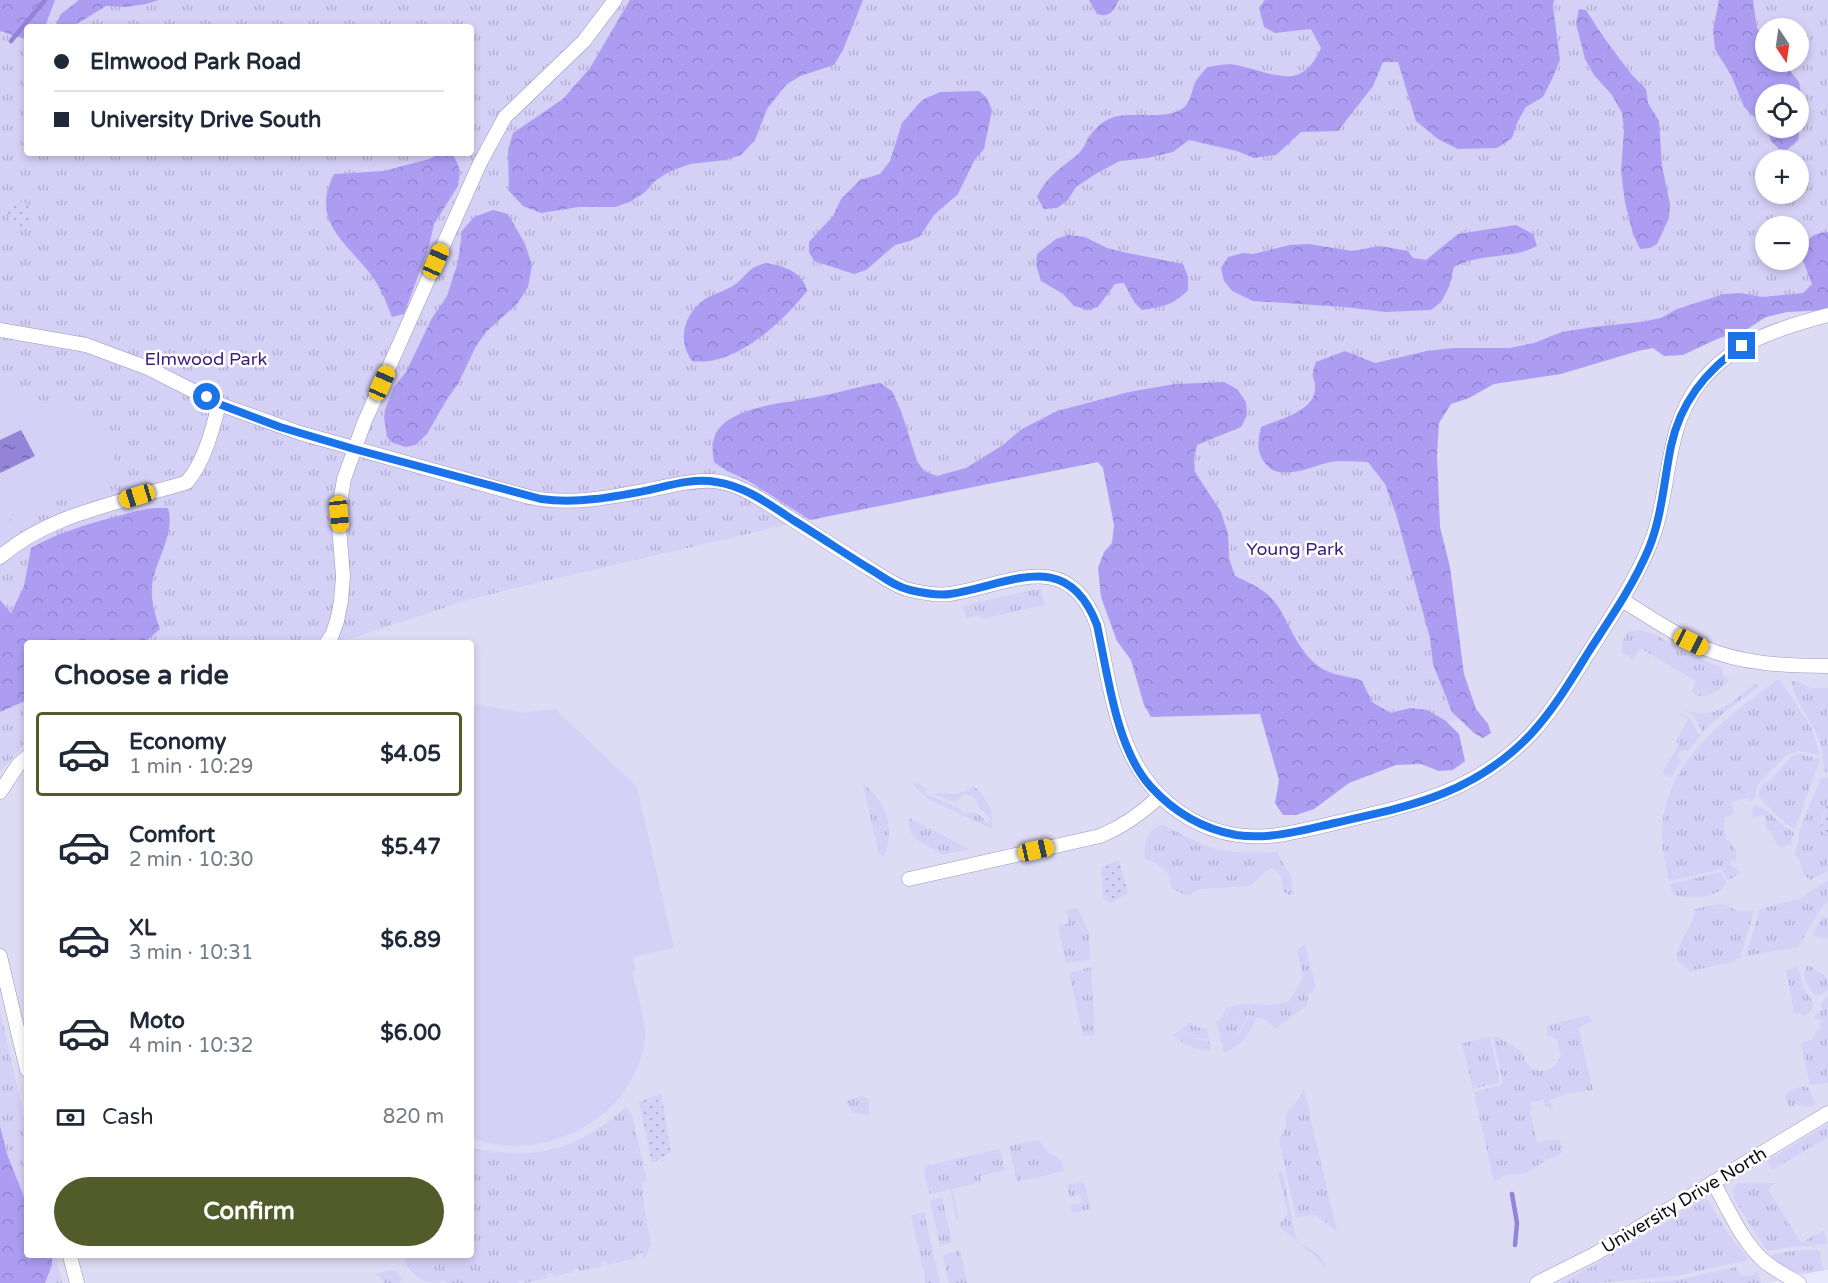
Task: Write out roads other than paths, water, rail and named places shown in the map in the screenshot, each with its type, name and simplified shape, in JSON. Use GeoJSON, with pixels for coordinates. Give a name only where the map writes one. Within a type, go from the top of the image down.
{"type":"FeatureCollection","features":[{"type":"Feature","properties":{"kind":"street"},"geometry":{"type":"LineString","coordinates":[[329,640],[337,621],[341,601],[343,576],[339,502],[344,479],[354,449],[480,163],[504,117],[584,41],[615,0]]}},
{"type":"Feature","properties":{"kind":"street"},"geometry":{"type":"LineString","coordinates":[[0,330],[86,345],[148,368],[219,404],[280,427],[529,497],[551,501],[601,499],[696,481],[730,484],[766,502],[898,586],[930,594],[948,594],[1036,575],[1062,582],[1074,589],[1091,610],[1097,625],[1120,728],[1140,772],[1174,809],[1205,826],[1254,837],[1297,832],[1406,807],[1439,796],[1490,769],[1531,734],[1562,694],[1623,600],[1649,547],[1657,525],[1675,431],[1689,400],[1700,384],[1730,354],[1757,338],[1785,326],[1828,315]]}},
{"type":"Feature","properties":{"kind":"street"},"geometry":{"type":"LineString","coordinates":[[0,557],[17,542],[56,523],[187,482],[196,471],[203,454],[219,404]]}},
{"type":"Feature","properties":{"kind":"street"},"geometry":{"type":"LineString","coordinates":[[1623,600],[1691,642],[1718,653],[1764,663],[1828,666]]}},
{"type":"Feature","properties":{"kind":"street"},"geometry":{"type":"LineString","coordinates":[[0,792],[24,760]]}},
{"type":"Feature","properties":{"kind":"street"},"geometry":{"type":"LineString","coordinates":[[909,879],[1100,836],[1140,815],[1160,796]]}},
{"type":"Feature","properties":{"kind":"street"},"geometry":{"type":"LineString","coordinates":[[0,956],[24,1057]]}},
{"type":"Feature","properties":{"kind":"street","name":"University Drive North"},"geometry":{"type":"LineString","coordinates":[[1537,1283],[1595,1254],[1828,1113]]}},
{"type":"Feature","properties":{"kind":"street"},"geometry":{"type":"LineString","coordinates":[[1713,1182],[1756,1253],[1775,1270],[1799,1283]]}},
{"type":"Feature","properties":{"kind":"street"},"geometry":{"type":"LineString","coordinates":[[71,1258],[77,1283]]}},
{"type":"Feature","properties":{"kind":"water"},"geometry":{"type":"Polygon","coordinates":[[[21,430],[35,456],[0,473],[0,440],[21,430]]]}},
{"type":"Feature","properties":{"kind":"waterway"},"geometry":{"type":"LineString","coordinates":[[25,24],[45,0]]}},
{"type":"Feature","properties":{"kind":"waterway"},"geometry":{"type":"LineString","coordinates":[[11,41],[24,25]]}},
{"type":"Feature","properties":{"kind":"waterway"},"geometry":{"type":"LineString","coordinates":[[1512,1194],[1517,1223],[1515,1245]]}},
{"type":"Feature","properties":{"kind":"park label","name":"Elmwood Park"},"geometry":{"type":"Point","coordinates":[206,359]}},
{"type":"Feature","properties":{"kind":"park label","name":"Young Park"},"geometry":{"type":"Point","coordinates":[1295,549]}}]}
